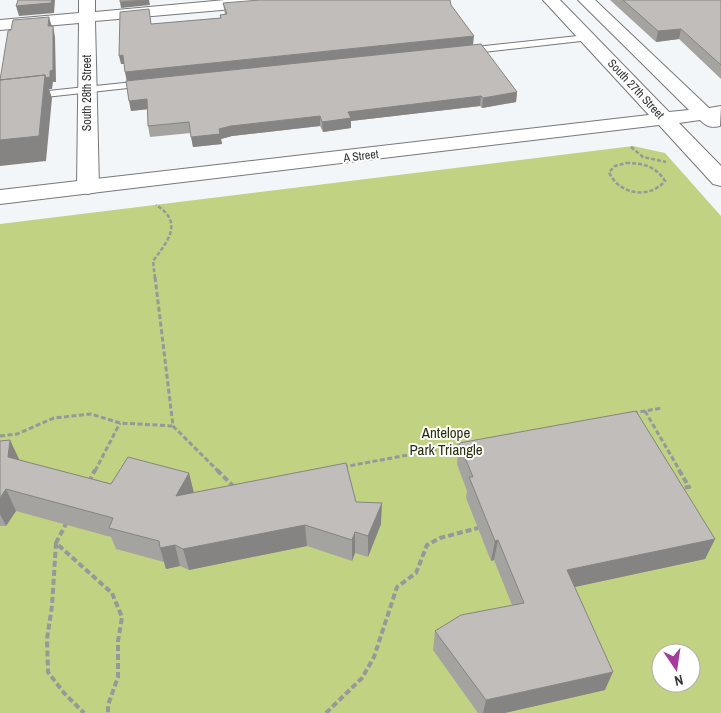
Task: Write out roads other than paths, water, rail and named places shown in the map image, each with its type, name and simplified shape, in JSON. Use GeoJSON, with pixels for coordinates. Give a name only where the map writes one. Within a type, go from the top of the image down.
{"type":"FeatureCollection","features":[{"type":"Feature","properties":{"kind":"main road"},"geometry":{"type":"LineString","coordinates":[[0,25],[87,8],[278,0]]}},
{"type":"Feature","properties":{"kind":"main road","name":"South 27th Street"},"geometry":{"type":"LineString","coordinates":[[551,0],[721,179]]}},
{"type":"Feature","properties":{"kind":"main road","name":"South 27th Street"},"geometry":{"type":"LineString","coordinates":[[586,0],[713,113],[721,130]]}},
{"type":"Feature","properties":{"kind":"main road","name":"South 28th Street"},"geometry":{"type":"LineString","coordinates":[[87,8],[88,186]]}},
{"type":"Feature","properties":{"kind":"main road","name":"A Street"},"geometry":{"type":"LineString","coordinates":[[0,197],[265,168],[713,113]]}},
{"type":"Feature","properties":{"kind":"lane"},"geometry":{"type":"LineString","coordinates":[[461,51],[587,38]]}},
{"type":"Feature","properties":{"kind":"lane"},"geometry":{"type":"LineString","coordinates":[[0,99],[157,83]]}},
{"type":"Feature","properties":{"kind":"park label","name":"Antelope Park Triangle"},"geometry":{"type":"Point","coordinates":[446,442]}}]}
